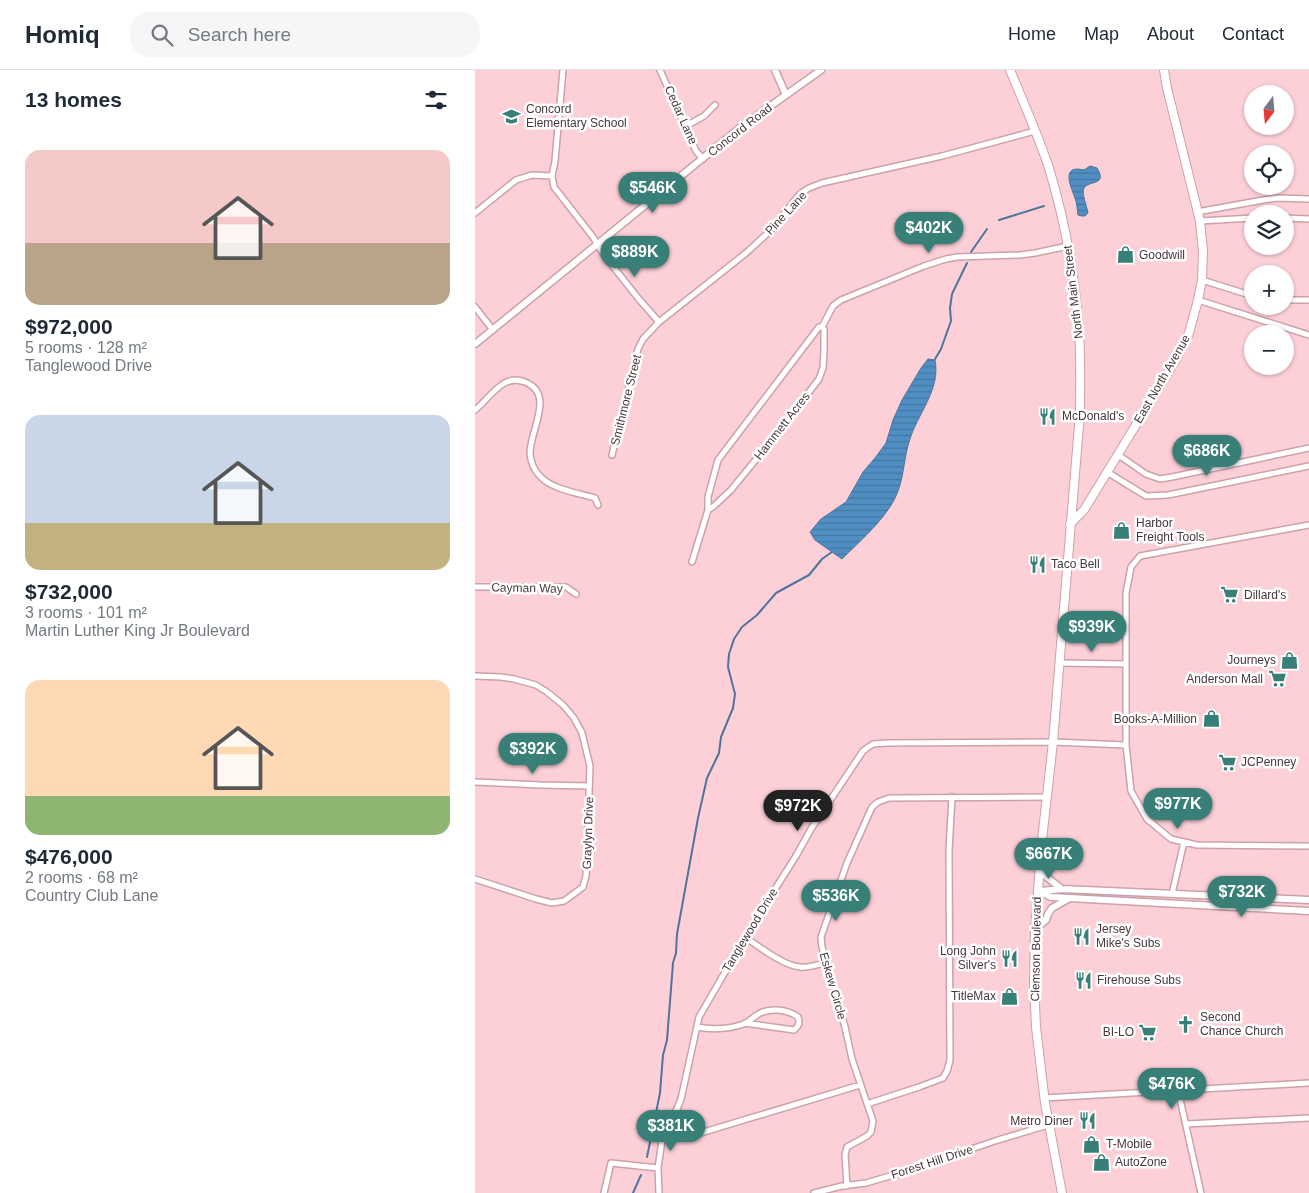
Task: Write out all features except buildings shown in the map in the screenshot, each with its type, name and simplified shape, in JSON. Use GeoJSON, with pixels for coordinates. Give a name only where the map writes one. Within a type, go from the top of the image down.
{"type":"FeatureCollection","features":[{"type":"Feature","properties":{"kind":"main road","name":"North Main Street"},"geometry":{"type":"LineString","coordinates":[[1010,70],[1035,131],[1054,186],[1068,246],[1077,307],[1081,371],[1080,413],[1070,524]]}},
{"type":"Feature","properties":{"kind":"main road","name":"East North Avenue"},"geometry":{"type":"LineString","coordinates":[[1070,524],[1084,510],[1175,361],[1189,333],[1198,300],[1202,280],[1203,252],[1200,220],[1167,88],[1165,70]]}},
{"type":"Feature","properties":{"kind":"main road","name":"Clemson Boulevard"},"geometry":{"type":"LineString","coordinates":[[1062,1193],[1048,1125],[1035,1013],[1035,929],[1037,891],[1053,742],[1070,524]]}},
{"type":"Feature","properties":{"kind":"street"},"geometry":{"type":"LineString","coordinates":[[563,70],[555,162],[552,176],[554,187],[638,298],[659,322]]}},
{"type":"Feature","properties":{"kind":"street","name":"Cedar Lane"},"geometry":{"type":"LineString","coordinates":[[661,70],[696,151],[703,160]]}},
{"type":"Feature","properties":{"kind":"street"},"geometry":{"type":"LineString","coordinates":[[775,70],[786,95]]}},
{"type":"Feature","properties":{"kind":"street","name":"Concord Road"},"geometry":{"type":"LineString","coordinates":[[475,344],[703,160],[741,127],[821,70]]}},
{"type":"Feature","properties":{"kind":"street"},"geometry":{"type":"LineString","coordinates":[[686,126],[704,116],[715,105]]}},
{"type":"Feature","properties":{"kind":"street","name":"Pine Lane"},"geometry":{"type":"LineString","coordinates":[[659,322],[746,254],[769,231],[800,194],[809,188],[822,183],[942,156],[1035,131]]}},
{"type":"Feature","properties":{"kind":"street"},"geometry":{"type":"LineString","coordinates":[[475,213],[516,180],[532,175],[552,176]]}},
{"type":"Feature","properties":{"kind":"street"},"geometry":{"type":"LineString","coordinates":[[1197,212],[1278,198],[1309,200]]}},
{"type":"Feature","properties":{"kind":"street"},"geometry":{"type":"LineString","coordinates":[[1200,220],[1244,218]]}},
{"type":"Feature","properties":{"kind":"street"},"geometry":{"type":"LineString","coordinates":[[1294,218],[1309,219]]}},
{"type":"Feature","properties":{"kind":"street"},"geometry":{"type":"LineString","coordinates":[[692,562],[708,510],[708,497],[718,460],[819,327],[822,327],[833,306],[841,300],[938,261],[957,257],[1020,255],[1068,246]]}},
{"type":"Feature","properties":{"kind":"street"},"geometry":{"type":"LineString","coordinates":[[1202,280],[1244,293]]}},
{"type":"Feature","properties":{"kind":"street"},"geometry":{"type":"LineString","coordinates":[[1198,300],[1309,335]]}},
{"type":"Feature","properties":{"kind":"street"},"geometry":{"type":"LineString","coordinates":[[1294,300],[1309,300]]}},
{"type":"Feature","properties":{"kind":"street"},"geometry":{"type":"LineString","coordinates":[[475,307],[493,330]]}},
{"type":"Feature","properties":{"kind":"street","name":"Smithmore Street"},"geometry":{"type":"LineString","coordinates":[[613,455],[638,349],[643,339],[659,322]]}},
{"type":"Feature","properties":{"kind":"street","name":"Hammett Acres"},"geometry":{"type":"LineString","coordinates":[[708,510],[731,490],[819,379],[823,368],[824,329],[822,327]]}},
{"type":"Feature","properties":{"kind":"street"},"geometry":{"type":"LineString","coordinates":[[475,410],[506,382],[518,380],[530,385],[538,393],[540,405],[530,454],[534,469],[548,483],[595,498],[599,505]]}},
{"type":"Feature","properties":{"kind":"street"},"geometry":{"type":"LineString","coordinates":[[1117,454],[1146,474],[1160,479],[1309,448]]}},
{"type":"Feature","properties":{"kind":"street"},"geometry":{"type":"LineString","coordinates":[[1107,472],[1146,496],[1156,496],[1309,466]]}},
{"type":"Feature","properties":{"kind":"street"},"geometry":{"type":"LineString","coordinates":[[1309,525],[1141,556],[1131,567],[1126,593],[1126,744],[1131,791],[1147,819],[1171,839],[1197,845],[1309,846]]}},
{"type":"Feature","properties":{"kind":"street","name":"Cayman Way"},"geometry":{"type":"LineString","coordinates":[[475,587],[566,587],[576,594]]}},
{"type":"Feature","properties":{"kind":"street"},"geometry":{"type":"LineString","coordinates":[[1059,663],[1126,664]]}},
{"type":"Feature","properties":{"kind":"street","name":"Graylyn Drive"},"geometry":{"type":"LineString","coordinates":[[475,676],[514,679],[536,685],[547,692],[563,705],[574,718],[582,733],[590,766],[586,876],[583,887],[564,901],[552,903],[537,900],[475,879]]}},
{"type":"Feature","properties":{"kind":"street","name":"Tanglewood Drive"},"geometry":{"type":"LineString","coordinates":[[677,1109],[681,1099],[699,1017],[811,829],[863,751],[873,744],[923,742],[1126,744]]}},
{"type":"Feature","properties":{"kind":"street"},"geometry":{"type":"LineString","coordinates":[[475,782],[540,786],[589,786]]}},
{"type":"Feature","properties":{"kind":"street"},"geometry":{"type":"LineString","coordinates":[[867,1104],[943,1078],[947,1071],[950,1060],[949,850],[951,797]]}},
{"type":"Feature","properties":{"kind":"street","name":"Eskew Circle"},"geometry":{"type":"LineString","coordinates":[[847,1186],[845,1155],[847,1147],[871,1132],[873,1121],[860,1085],[821,937],[847,863],[872,807],[878,802],[889,798],[1047,797]]}},
{"type":"Feature","properties":{"kind":"street"},"geometry":{"type":"LineString","coordinates":[[1172,894],[1183,842]]}},
{"type":"Feature","properties":{"kind":"street"},"geometry":{"type":"LineString","coordinates":[[1040,872],[1063,889]]}},
{"type":"Feature","properties":{"kind":"street"},"geometry":{"type":"LineString","coordinates":[[1037,891],[1063,889],[1309,900]]}},
{"type":"Feature","properties":{"kind":"street"},"geometry":{"type":"LineString","coordinates":[[1037,891],[1051,896],[1069,898],[1309,911]]}},
{"type":"Feature","properties":{"kind":"street"},"geometry":{"type":"LineString","coordinates":[[1035,929],[1046,920],[1047,914],[1052,908],[1069,898]]}},
{"type":"Feature","properties":{"kind":"street"},"geometry":{"type":"LineString","coordinates":[[745,937],[787,964],[800,968],[827,962]]}},
{"type":"Feature","properties":{"kind":"street"},"geometry":{"type":"LineString","coordinates":[[697,1026],[719,1029],[745,1024],[794,1030],[799,1026],[800,1022],[793,1013],[774,1010],[757,1015],[745,1024]]}},
{"type":"Feature","properties":{"kind":"street"},"geometry":{"type":"LineString","coordinates":[[1044,1098],[1309,1083]]}},
{"type":"Feature","properties":{"kind":"street"},"geometry":{"type":"LineString","coordinates":[[677,1109],[685,1132],[694,1135],[860,1085]]}},
{"type":"Feature","properties":{"kind":"street"},"geometry":{"type":"LineString","coordinates":[[1178,1090],[1201,1193]]}},
{"type":"Feature","properties":{"kind":"street"},"geometry":{"type":"LineString","coordinates":[[659,1193],[658,1168],[664,1127],[677,1109]]}},
{"type":"Feature","properties":{"kind":"street"},"geometry":{"type":"LineString","coordinates":[[1186,1124],[1309,1118]]}},
{"type":"Feature","properties":{"kind":"street","name":"Forest Hill Drive"},"geometry":{"type":"LineString","coordinates":[[814,1193],[866,1183],[897,1174],[1048,1125]]}},
{"type":"Feature","properties":{"kind":"street"},"geometry":{"type":"LineString","coordinates":[[604,1193],[611,1163],[658,1168]]}},
{"type":"Feature","properties":{"kind":"water"},"geometry":{"type":"Polygon","coordinates":[[[1090,166],[1097,168],[1100,178],[1086,186],[1083,190],[1088,213],[1082,216],[1078,215],[1076,200],[1069,178],[1072,170],[1084,170],[1090,166]]]}},
{"type":"Feature","properties":{"kind":"water"},"geometry":{"type":"Polygon","coordinates":[[[928,359],[935,360],[935,382],[909,442],[897,495],[876,525],[842,559],[815,540],[810,532],[821,519],[846,502],[863,472],[886,443],[902,400],[928,359]]]}},
{"type":"Feature","properties":{"kind":"waterway"},"geometry":{"type":"LineString","coordinates":[[999,220],[1044,206]]}},
{"type":"Feature","properties":{"kind":"waterway"},"geometry":{"type":"LineString","coordinates":[[971,252],[987,229]]}},
{"type":"Feature","properties":{"kind":"waterway"},"geometry":{"type":"LineString","coordinates":[[935,359],[941,349],[951,321],[952,294],[967,263]]}},
{"type":"Feature","properties":{"kind":"waterway"},"geometry":{"type":"LineString","coordinates":[[647,1157],[660,1093],[677,934],[698,818],[707,778],[719,753],[721,737],[733,708],[735,694],[728,667],[729,654],[734,639],[742,627],[757,615],[776,593],[809,575],[822,559],[832,552]]}},
{"type":"Feature","properties":{"kind":"waterway"},"geometry":{"type":"LineString","coordinates":[[633,1193],[641,1175]]}},
{"type":"Feature","properties":{"kind":"place","name":"Concord Elementary School"},"geometry":{"type":"Point","coordinates":[512,116]}},
{"type":"Feature","properties":{"kind":"place","name":"Goodwill"},"geometry":{"type":"Point","coordinates":[1125,255]}},
{"type":"Feature","properties":{"kind":"place","name":"McDonald's"},"geometry":{"type":"Point","coordinates":[1048,416]}},
{"type":"Feature","properties":{"kind":"place","name":"Harbor Freight Tools"},"geometry":{"type":"Point","coordinates":[1122,530]}},
{"type":"Feature","properties":{"kind":"place","name":"Taco Bell"},"geometry":{"type":"Point","coordinates":[1037,564]}},
{"type":"Feature","properties":{"kind":"place","name":"Dillard's"},"geometry":{"type":"Point","coordinates":[1230,595]}},
{"type":"Feature","properties":{"kind":"place","name":"Journeys"},"geometry":{"type":"Point","coordinates":[1290,660]}},
{"type":"Feature","properties":{"kind":"place","name":"Anderson Mall"},"geometry":{"type":"Point","coordinates":[1277,679]}},
{"type":"Feature","properties":{"kind":"place","name":"Books-A-Million"},"geometry":{"type":"Point","coordinates":[1211,719]}},
{"type":"Feature","properties":{"kind":"place","name":"JCPenney"},"geometry":{"type":"Point","coordinates":[1227,762]}},
{"type":"Feature","properties":{"kind":"place","name":"Jersey Mike's Subs"},"geometry":{"type":"Point","coordinates":[1082,936]}},
{"type":"Feature","properties":{"kind":"place","name":"Long John Silver's"},"geometry":{"type":"Point","coordinates":[1010,958]}},
{"type":"Feature","properties":{"kind":"place","name":"Firehouse Subs"},"geometry":{"type":"Point","coordinates":[1083,980]}},
{"type":"Feature","properties":{"kind":"place","name":"TitleMax"},"geometry":{"type":"Point","coordinates":[1010,996]}},
{"type":"Feature","properties":{"kind":"place","name":"Second Chance Church"},"geometry":{"type":"Point","coordinates":[1186,1024]}},
{"type":"Feature","properties":{"kind":"place","name":"BI-LO"},"geometry":{"type":"Point","coordinates":[1148,1032]}},
{"type":"Feature","properties":{"kind":"place","name":"Metro Diner"},"geometry":{"type":"Point","coordinates":[1087,1121]}},
{"type":"Feature","properties":{"kind":"place","name":"T-Mobile"},"geometry":{"type":"Point","coordinates":[1092,1144]}},
{"type":"Feature","properties":{"kind":"place","name":"AutoZone"},"geometry":{"type":"Point","coordinates":[1101,1162]}}]}
